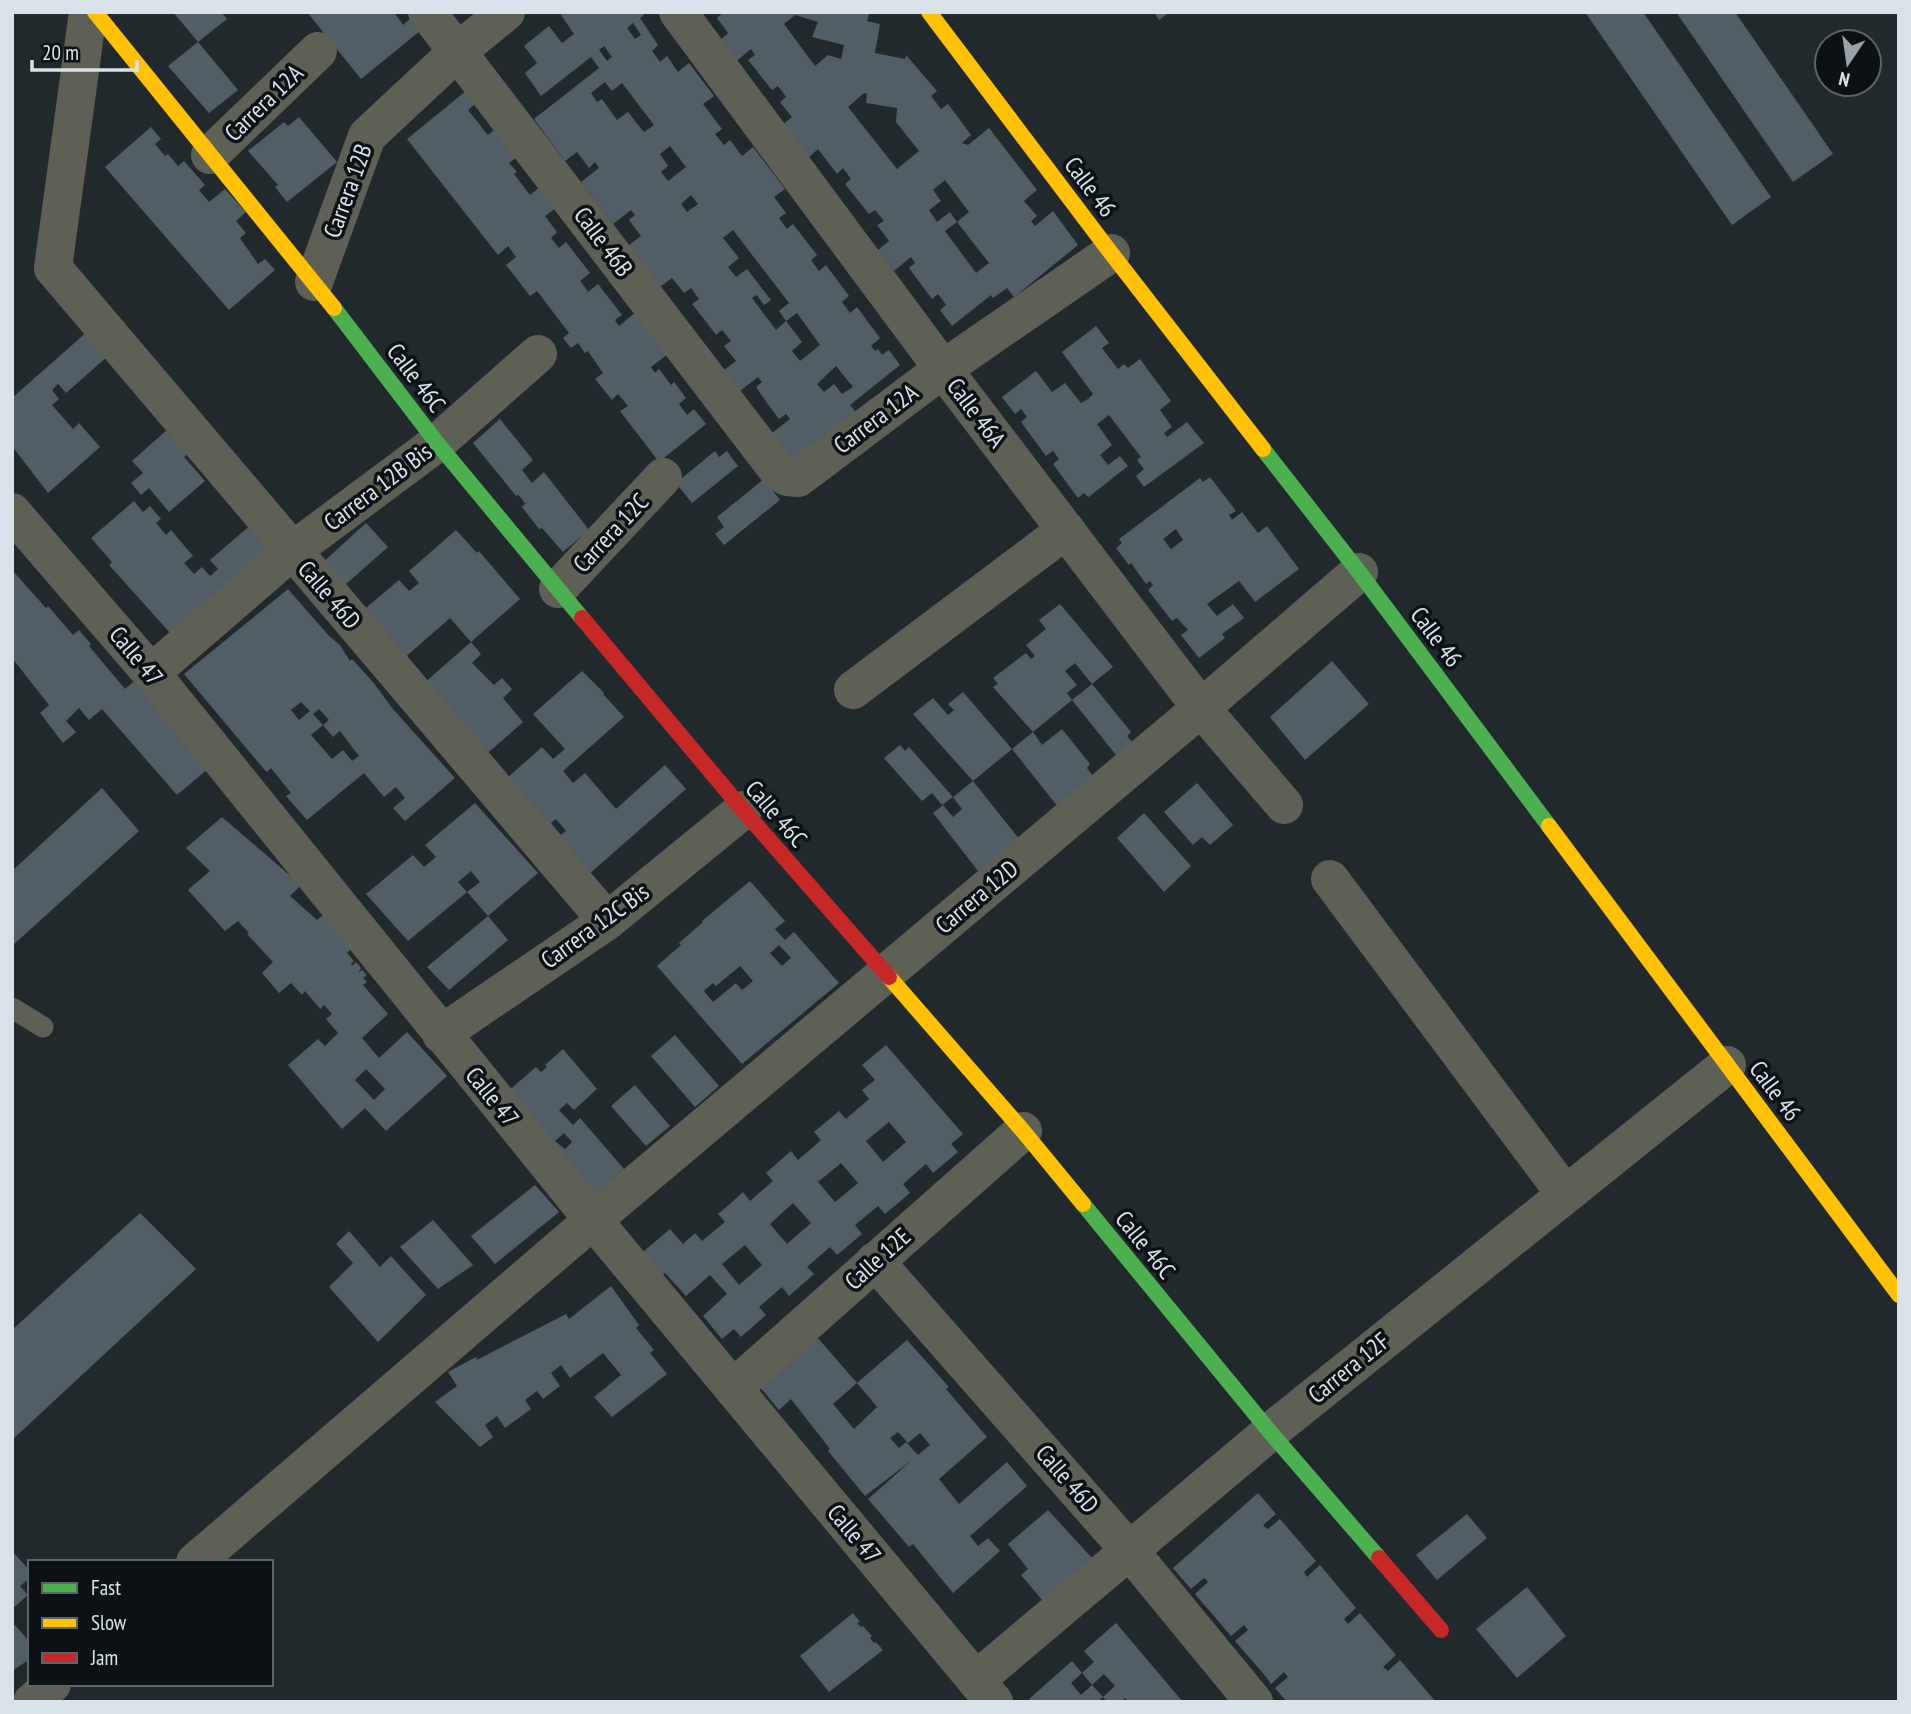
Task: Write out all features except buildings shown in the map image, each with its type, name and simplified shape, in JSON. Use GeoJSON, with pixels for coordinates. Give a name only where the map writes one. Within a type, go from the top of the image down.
{"type":"FeatureCollection","features":[{"type":"Feature","properties":{"kind":"street","name":"Calle 46D"},"geometry":{"type":"LineString","coordinates":[[88,12],[53,268],[607,921]]}},
{"type":"Feature","properties":{"kind":"street","name":"Calle 46C"},"geometry":{"type":"LineString","coordinates":[[95,12],[314,282],[437,443],[558,589],[743,810],[1023,1131],[1270,1432],[1441,1630]]}},
{"type":"Feature","properties":{"kind":"street","name":"Calle 46B"},"geometry":{"type":"LineString","coordinates":[[427,12],[779,472]]}},
{"type":"Feature","properties":{"kind":"street","name":"Carrera 12B"},"geometry":{"type":"LineString","coordinates":[[314,282],[367,136],[457,52],[506,12]]}},
{"type":"Feature","properties":{"kind":"street","name":"Calle 46A"},"geometry":{"type":"LineString","coordinates":[[678,12],[943,369],[1201,708],[1284,805]]}},
{"type":"Feature","properties":{"kind":"street","name":"Calle 46"},"geometry":{"type":"LineString","coordinates":[[929,12],[1111,253],[1359,572],[1899,1294]]}},
{"type":"Feature","properties":{"kind":"street","name":"Carrera 12A"},"geometry":{"type":"LineString","coordinates":[[210,155],[318,51]]}},
{"type":"Feature","properties":{"kind":"street","name":"Carrera 12A"},"geometry":{"type":"LineString","coordinates":[[779,472],[798,478],[943,369],[1111,253]]}},
{"type":"Feature","properties":{"kind":"street","name":"Carrera 12B Bis"},"geometry":{"type":"LineString","coordinates":[[151,673],[292,551],[437,443],[538,354]]}},
{"type":"Feature","properties":{"kind":"street","name":"Carrera 12C"},"geometry":{"type":"LineString","coordinates":[[558,589],[663,477]]}},
{"type":"Feature","properties":{"kind":"street","name":"Calle 47"},"geometry":{"type":"LineString","coordinates":[[12,512],[151,673],[593,1220],[985,1691]]}},
{"type":"Feature","properties":{"kind":"street"},"geometry":{"type":"LineString","coordinates":[[853,690],[1066,530]]}},
{"type":"Feature","properties":{"kind":"street","name":"Carrera 12D"},"geometry":{"type":"LineString","coordinates":[[197,1560],[593,1220],[1359,572]]}},
{"type":"Feature","properties":{"kind":"street","name":"Carrera 12C Bis"},"geometry":{"type":"LineString","coordinates":[[441,1034],[607,921],[743,810]]}},
{"type":"Feature","properties":{"kind":"street"},"geometry":{"type":"LineString","coordinates":[[1330,879],[1565,1194]]}},
{"type":"Feature","properties":{"kind":"street","name":"Carrera 12F"},"geometry":{"type":"LineString","coordinates":[[985,1691],[1129,1550],[1270,1432],[1727,1065]]}},
{"type":"Feature","properties":{"kind":"street","name":"Calle 12E"},"geometry":{"type":"LineString","coordinates":[[733,1388],[1023,1131]]}},
{"type":"Feature","properties":{"kind":"street","name":"Calle 46D"},"geometry":{"type":"LineString","coordinates":[[875,1261],[1129,1550],[1254,1702]]}},
{"type":"Feature","properties":{"kind":"street"},"geometry":{"type":"LineString","coordinates":[[32,1702],[50,1686]]}},
{"type":"Feature","properties":{"kind":"lane"},"geometry":{"type":"LineString","coordinates":[[12,1008],[43,1027]]}},
{"type":"Feature","properties":{"kind":"traffic: fast"},"geometry":{"type":"LineString","coordinates":[[334,308],[437,443],[582,618]]}},
{"type":"Feature","properties":{"kind":"traffic: fast"},"geometry":{"type":"LineString","coordinates":[[1263,449],[1359,572],[1549,826]]}},
{"type":"Feature","properties":{"kind":"traffic: fast"},"geometry":{"type":"LineString","coordinates":[[1083,1204],[1270,1432],[1379,1558]]}},
{"type":"Feature","properties":{"kind":"traffic: slow"},"geometry":{"type":"LineString","coordinates":[[95,12],[334,308]]}},
{"type":"Feature","properties":{"kind":"traffic: slow"},"geometry":{"type":"LineString","coordinates":[[929,12],[1263,449]]}},
{"type":"Feature","properties":{"kind":"traffic: slow"},"geometry":{"type":"LineString","coordinates":[[1549,826],[1899,1295]]}},
{"type":"Feature","properties":{"kind":"traffic: slow"},"geometry":{"type":"LineString","coordinates":[[889,977],[1083,1204]]}},
{"type":"Feature","properties":{"kind":"traffic: jam"},"geometry":{"type":"LineString","coordinates":[[582,618],[743,810],[889,977]]}},
{"type":"Feature","properties":{"kind":"traffic: jam"},"geometry":{"type":"LineString","coordinates":[[1379,1558],[1441,1630]]}}]}
